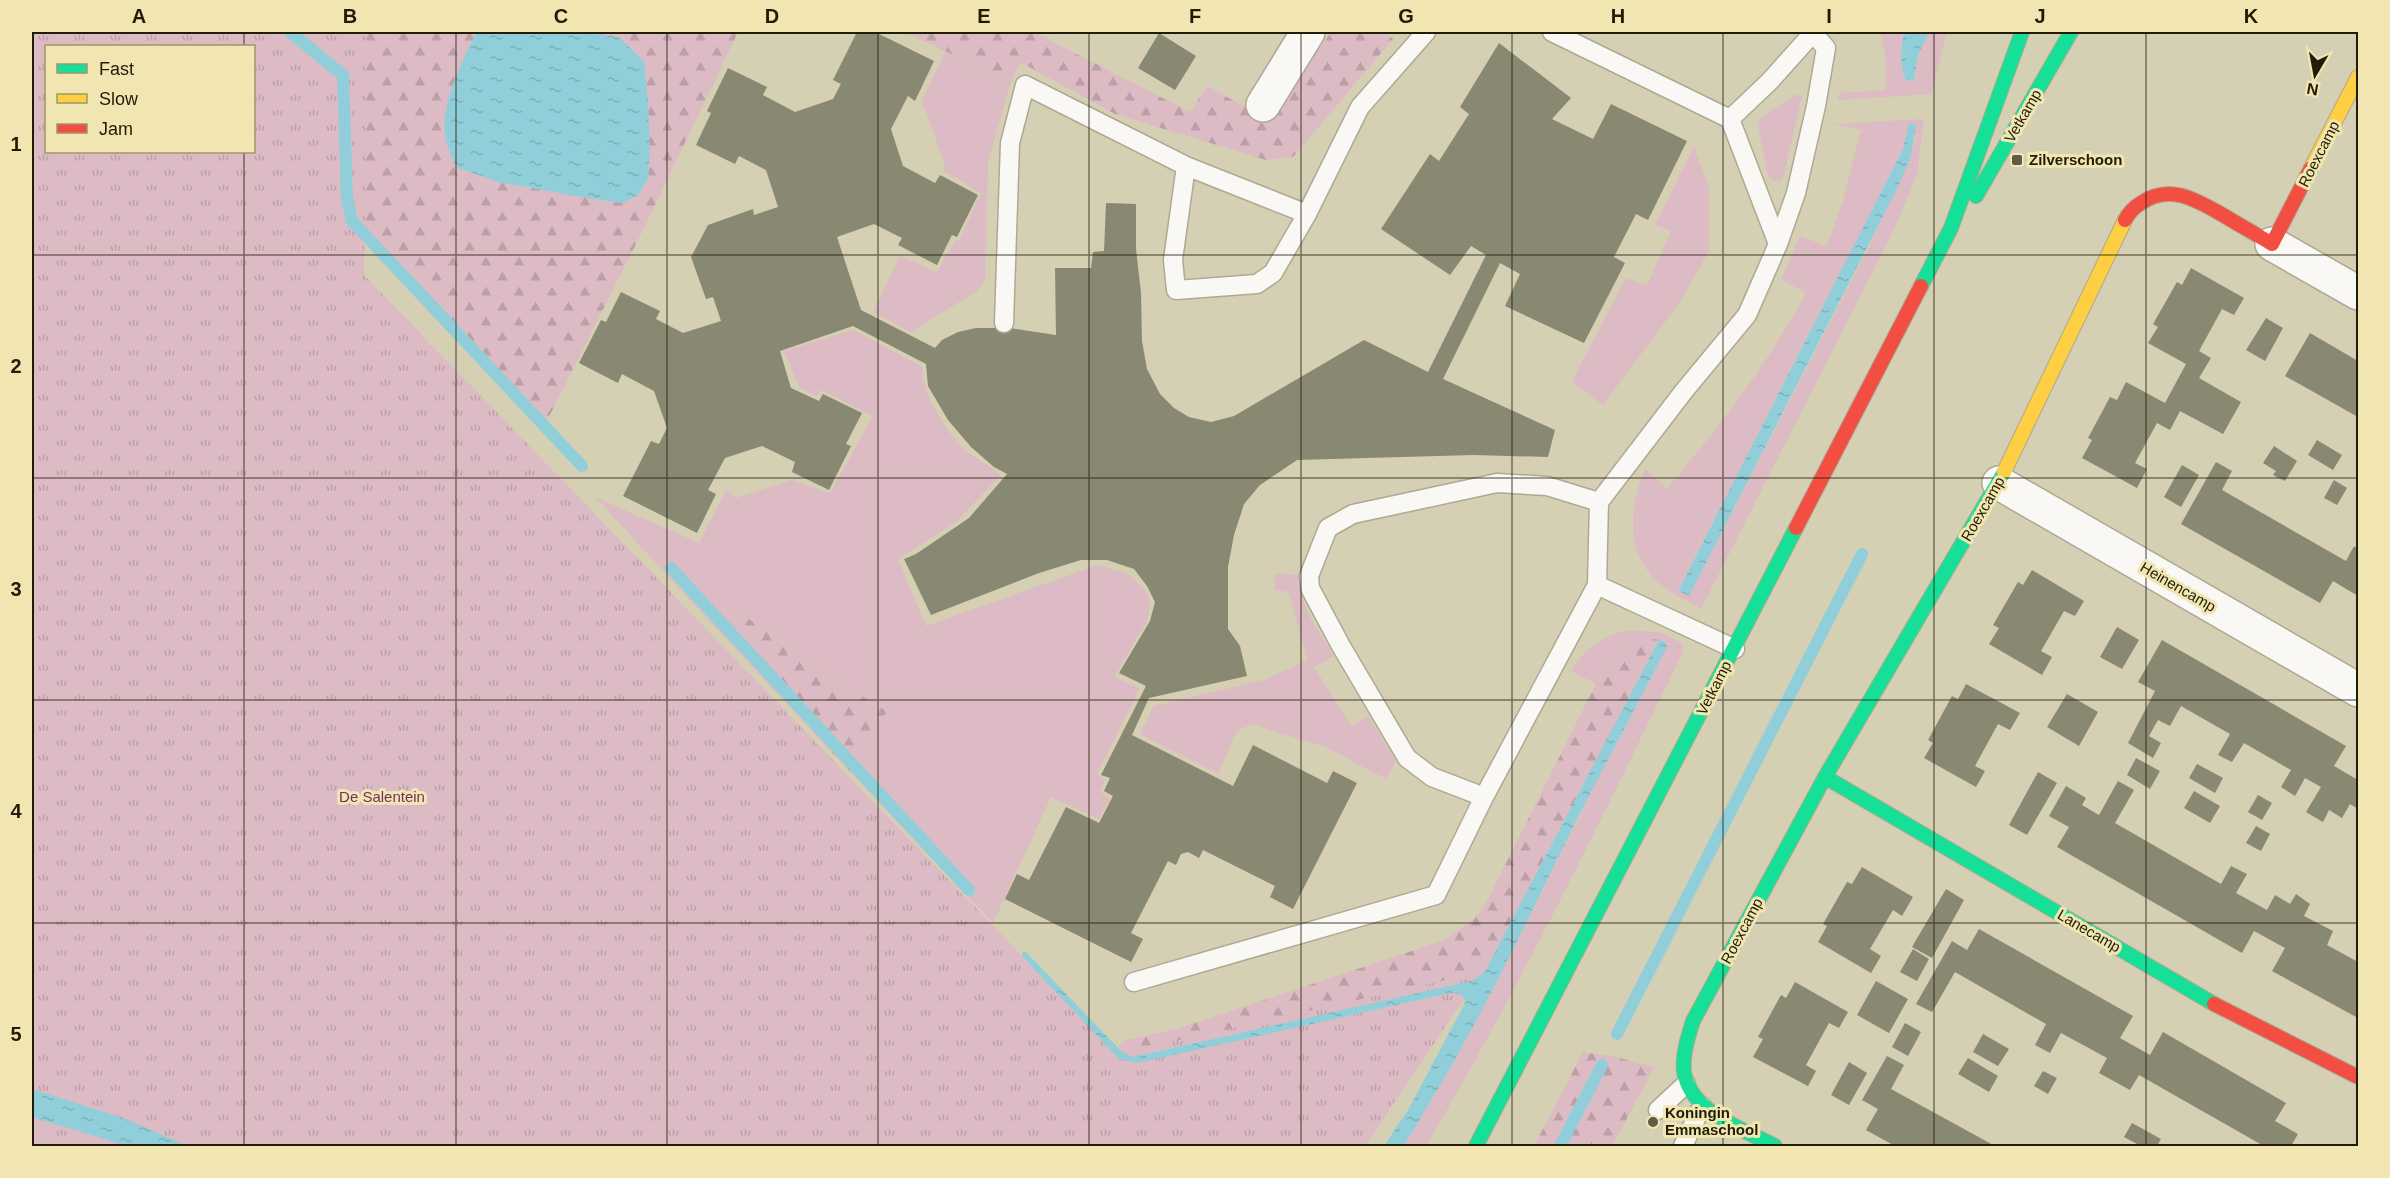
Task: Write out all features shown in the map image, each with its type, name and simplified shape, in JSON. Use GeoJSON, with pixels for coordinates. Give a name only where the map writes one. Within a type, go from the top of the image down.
{"type":"FeatureCollection","features":[{"type":"Feature","properties":{"kind":"street"},"geometry":{"type":"LineString","coordinates":[[1263,105],[1308,32]]}},
{"type":"Feature","properties":{"kind":"street","name":"Vetkamp"},"geometry":{"type":"LineString","coordinates":[[1476,1146],[1951,228],[2022,32]]}},
{"type":"Feature","properties":{"kind":"street","name":"Vetkamp"},"geometry":{"type":"LineString","coordinates":[[1951,228],[1987,180],[2071,32]]}},
{"type":"Feature","properties":{"kind":"street","name":"Roexcamp"},"geometry":{"type":"LineString","coordinates":[[1686,1084],[1683,1067],[1684,1052],[1693,1021],[1825,777],[1999,483],[2129,212],[2144,200],[2158,194],[2183,195],[2193,198],[2272,244],[2358,77]]}},
{"type":"Feature","properties":{"kind":"street"},"geometry":{"type":"LineString","coordinates":[[2272,244],[2358,293]]}},
{"type":"Feature","properties":{"kind":"street","name":"Heinencamp"},"geometry":{"type":"LineString","coordinates":[[1999,483],[2358,690]]}},
{"type":"Feature","properties":{"kind":"street","name":"Lanecamp"},"geometry":{"type":"LineString","coordinates":[[1825,777],[2233,1015],[2358,1077]]}},
{"type":"Feature","properties":{"kind":"street"},"geometry":{"type":"LineString","coordinates":[[1686,1084],[1702,1106],[1775,1146]]}},
{"type":"Feature","properties":{"kind":"lane"},"geometry":{"type":"LineString","coordinates":[[1186,166],[1173,260],[1176,290],[1257,284],[1273,273],[1307,214],[1360,107],[1426,32]]}},
{"type":"Feature","properties":{"kind":"lane"},"geometry":{"type":"LineString","coordinates":[[1552,32],[1730,119],[1778,244]]}},
{"type":"Feature","properties":{"kind":"lane"},"geometry":{"type":"LineString","coordinates":[[1134,982],[1436,895],[1484,797],[1597,585],[1599,502],[1684,391],[1747,315],[1778,244],[1796,193],[1826,48],[1813,33],[1770,81],[1730,119]]}},
{"type":"Feature","properties":{"kind":"lane"},"geometry":{"type":"LineString","coordinates":[[1004,323],[1010,143],[1026,85],[1186,166],[1307,214]]}},
{"type":"Feature","properties":{"kind":"lane"},"geometry":{"type":"LineString","coordinates":[[1484,797],[1432,777],[1407,758],[1341,646],[1310,588],[1309,576],[1328,528],[1353,514],[1497,483],[1547,486],[1599,502]]}},
{"type":"Feature","properties":{"kind":"lane"},"geometry":{"type":"LineString","coordinates":[[1597,585],[1735,649]]}},
{"type":"Feature","properties":{"kind":"lane"},"geometry":{"type":"LineString","coordinates":[[1658,1110],[1686,1084]]}},
{"type":"Feature","properties":{"kind":"lane"},"geometry":{"type":"LineString","coordinates":[[1683,1146],[1702,1106]]}},
{"type":"Feature","properties":{"kind":"green space"},"geometry":{"type":"Polygon","coordinates":[[[32,32],[484,32],[476,33],[455,84],[447,112],[445,136],[456,167],[498,182],[623,203],[648,179],[649,120],[644,61],[619,37],[581,32],[738,32],[645,226],[547,421],[361,224],[32,179],[32,32]]]}},
{"type":"Feature","properties":{"kind":"green space","name":"De Salentein"},"geometry":{"type":"Polygon","coordinates":[[[32,32],[367,32],[364,275],[1117,1054],[1482,972],[1365,1146],[32,1146],[32,32]]]}},
{"type":"Feature","properties":{"kind":"green space"},"geometry":{"type":"Polygon","coordinates":[[[904,32],[1034,32],[1190,112],[1207,86],[1269,120],[1331,32],[1384,32],[1393,39],[1293,157],[1266,160],[1115,114],[1020,62],[1011,82],[904,32]]]}},
{"type":"Feature","properties":{"kind":"green space"},"geometry":{"type":"Polygon","coordinates":[[[1880,32],[1904,32],[1901,50],[1902,69],[1906,80],[1914,81],[1918,55],[1929,32],[1947,32],[1931,94],[1838,100],[1839,93],[1886,90],[1885,53],[1880,32]]]}},
{"type":"Feature","properties":{"kind":"green space"},"geometry":{"type":"Polygon","coordinates":[[[945,52],[1011,82],[988,161],[985,280],[977,291],[911,332],[873,312],[900,256],[937,272],[955,240],[959,241],[981,193],[944,171],[945,165],[922,101],[945,52]]]}},
{"type":"Feature","properties":{"kind":"green space"},"geometry":{"type":"Polygon","coordinates":[[[1797,94],[1802,97],[1784,175],[1781,180],[1773,181],[1767,174],[1758,124],[1761,117],[1797,94]]]}},
{"type":"Feature","properties":{"kind":"green space"},"geometry":{"type":"Polygon","coordinates":[[[1924,119],[1917,175],[1891,236],[1701,609],[1673,593],[1647,570],[1635,543],[1633,514],[1636,498],[1645,469],[1667,489],[1706,442],[1775,345],[1806,293],[1781,279],[1800,236],[1827,246],[1843,201],[1861,130],[1834,124],[1924,119]],[[1916,135],[1906,139],[1903,149],[1679,591],[1689,596],[1866,253],[1911,156],[1916,135]]]}},
{"type":"Feature","properties":{"kind":"green space"},"geometry":{"type":"Polygon","coordinates":[[[1694,146],[1709,188],[1709,251],[1680,302],[1603,405],[1572,381],[1626,278],[1647,286],[1671,231],[1655,225],[1694,146]]]}},
{"type":"Feature","properties":{"kind":"green space"},"geometry":{"type":"Polygon","coordinates":[[[853,330],[923,367],[929,397],[947,429],[964,449],[1001,475],[956,522],[898,559],[926,626],[1098,565],[1128,574],[1143,588],[1151,601],[1147,621],[1114,677],[1140,688],[1097,774],[1106,780],[1099,791],[1110,799],[1099,819],[1051,797],[993,923],[849,771],[886,711],[848,688],[740,613],[726,617],[715,627],[595,497],[699,543],[726,490],[736,498],[791,480],[830,493],[873,416],[821,390],[816,396],[799,387],[784,351],[853,330]]]}},
{"type":"Feature","properties":{"kind":"green space"},"geometry":{"type":"Polygon","coordinates":[[[1275,573],[1301,576],[1300,586],[1306,607],[1334,656],[1314,667],[1352,726],[1368,716],[1396,761],[1386,779],[1328,748],[1251,724],[1236,732],[1218,774],[1140,734],[1154,706],[1264,680],[1308,660],[1288,592],[1274,589],[1275,573]]]}},
{"type":"Feature","properties":{"kind":"green space"},"geometry":{"type":"Polygon","coordinates":[[[740,613],[848,688],[887,711],[849,771],[715,627],[726,617],[740,613]]]}},
{"type":"Feature","properties":{"kind":"green space"},"geometry":{"type":"Polygon","coordinates":[[[1632,630],[1663,633],[1683,644],[1682,654],[1559,903],[1461,1086],[1426,1146],[1403,1146],[1448,1073],[1514,948],[1665,642],[1632,635],[1596,684],[1571,671],[1582,655],[1597,643],[1613,634],[1632,630]]]}},
{"type":"Feature","properties":{"kind":"green space"},"geometry":{"type":"Polygon","coordinates":[[[1632,635],[1659,640],[1484,973],[1471,981],[1129,1056],[1118,1047],[1125,1040],[1176,1029],[1445,940],[1474,919],[1484,907],[1596,684],[1632,635]]]}},
{"type":"Feature","properties":{"kind":"green space"},"geometry":{"type":"Polygon","coordinates":[[[1583,1052],[1617,1057],[1654,1068],[1612,1146],[1534,1146],[1583,1052]]]}},
{"type":"Feature","properties":{"kind":"water"},"geometry":{"type":"Polygon","coordinates":[[[581,32],[619,37],[644,61],[650,151],[648,179],[638,195],[623,203],[586,198],[498,182],[456,167],[445,136],[446,111],[459,69],[471,43],[476,33],[581,32]]]}},
{"type":"Feature","properties":{"kind":"water"},"geometry":{"type":"Polygon","coordinates":[[[1904,32],[1929,32],[1918,55],[1914,81],[1906,80],[1902,68],[1901,50],[1904,32]]]}},
{"type":"Feature","properties":{"kind":"water"},"geometry":{"type":"Polygon","coordinates":[[[1909,123],[1916,125],[1911,156],[1896,191],[1689,596],[1679,589],[1903,149],[1909,123]]]}},
{"type":"Feature","properties":{"kind":"water"},"geometry":{"type":"Polygon","coordinates":[[[1659,640],[1665,642],[1667,647],[1576,821],[1473,1027],[1403,1146],[1384,1146],[1408,1110],[1464,1005],[1465,1000],[1460,994],[1450,993],[1138,1063],[1119,1059],[1022,956],[1023,952],[1027,953],[1121,1051],[1133,1057],[1471,981],[1484,973],[1659,640]]]}},
{"type":"Feature","properties":{"kind":"water"},"geometry":{"type":"Polygon","coordinates":[[[32,1089],[123,1118],[188,1146],[127,1146],[32,1117],[32,1089]]]}},
{"type":"Feature","properties":{"kind":"building"},"geometry":{"type":"Polygon","coordinates":[[[857,32],[875,32],[934,61],[915,101],[908,96],[891,129],[903,166],[935,183],[940,175],[978,195],[957,237],[952,235],[937,265],[898,245],[902,238],[874,224],[837,237],[861,310],[935,348],[942,340],[958,332],[976,328],[1009,328],[1056,335],[1055,268],[1091,268],[1093,252],[1104,251],[1106,203],[1136,204],[1136,249],[1141,293],[1142,341],[1147,369],[1160,394],[1174,408],[1189,417],[1211,422],[1234,416],[1364,340],[1428,372],[1486,255],[1471,246],[1450,275],[1381,229],[1430,154],[1439,161],[1469,114],[1460,107],[1499,43],[1571,98],[1552,119],[1593,139],[1611,104],[1687,141],[1648,220],[1636,214],[1614,257],[1625,263],[1584,343],[1505,306],[1520,274],[1500,263],[1443,379],[1555,430],[1548,457],[1473,455],[1297,460],[1260,485],[1244,504],[1234,535],[1228,567],[1228,629],[1240,646],[1247,676],[1149,698],[1132,735],[1233,786],[1253,745],[1327,783],[1333,771],[1357,783],[1293,909],[1270,897],[1275,886],[1203,850],[1199,858],[1188,852],[1181,854],[1176,865],[1168,861],[1131,933],[1143,939],[1131,962],[1005,899],[1017,874],[1029,880],[1066,807],[1099,823],[1113,796],[1104,791],[1110,778],[1101,775],[1146,686],[1119,673],[1150,621],[1155,602],[1147,586],[1134,569],[1107,560],[1081,560],[1039,573],[931,615],[904,559],[916,554],[969,518],[1007,474],[994,467],[971,447],[948,420],[928,386],[926,364],[853,326],[780,351],[791,388],[819,401],[823,394],[862,413],[846,444],[851,446],[829,490],[792,472],[795,462],[762,446],[725,458],[708,490],[716,494],[697,533],[623,496],[651,441],[659,444],[667,428],[654,391],[622,374],[618,383],[579,363],[601,320],[606,322],[621,292],[660,311],[656,319],[683,333],[721,321],[713,297],[706,299],[691,257],[708,225],[753,209],[754,215],[778,207],[766,170],[739,156],[735,164],[696,145],[711,113],[707,111],[728,68],[767,87],[763,95],[795,112],[833,99],[841,84],[833,80],[857,32]]]}},
{"type":"Feature","properties":{"kind":"building"},"geometry":{"type":"Polygon","coordinates":[[[1159,33],[1196,56],[1175,90],[1138,68],[1159,33]]]}},
{"type":"Feature","properties":{"kind":"building"},"geometry":{"type":"Polygon","coordinates":[[[2191,268],[2244,298],[2234,315],[2222,309],[2199,351],[2211,358],[2199,378],[2241,402],[2223,434],[2180,411],[2170,430],[2157,423],[2135,463],[2147,469],[2137,488],[2082,458],[2092,440],[2088,438],[2110,397],[2117,400],[2126,382],[2165,403],[2186,364],[2148,343],[2158,327],[2153,324],[2177,282],[2182,285],[2191,268]]]}},
{"type":"Feature","properties":{"kind":"building"},"geometry":{"type":"Polygon","coordinates":[[[2266,318],[2283,328],[2265,361],[2246,350],[2266,318]]]}},
{"type":"Feature","properties":{"kind":"building"},"geometry":{"type":"Polygon","coordinates":[[[2310,333],[2358,361],[2358,417],[2285,376],[2310,333]]]}},
{"type":"Feature","properties":{"kind":"building"},"geometry":{"type":"Polygon","coordinates":[[[2317,440],[2342,455],[2333,470],[2308,455],[2317,440]]]}},
{"type":"Feature","properties":{"kind":"building"},"geometry":{"type":"Polygon","coordinates":[[[2274,446],[2297,461],[2285,481],[2273,475],[2276,471],[2263,463],[2274,446]]]}},
{"type":"Feature","properties":{"kind":"building"},"geometry":{"type":"Polygon","coordinates":[[[2216,462],[2232,471],[2222,490],[2346,561],[2354,546],[2358,549],[2358,596],[2333,581],[2320,603],[2181,524],[2216,462]]]}},
{"type":"Feature","properties":{"kind":"building"},"geometry":{"type":"Polygon","coordinates":[[[2182,465],[2199,475],[2181,507],[2164,497],[2182,465]]]}},
{"type":"Feature","properties":{"kind":"building"},"geometry":{"type":"Polygon","coordinates":[[[2334,480],[2347,488],[2337,505],[2324,498],[2334,480]]]}},
{"type":"Feature","properties":{"kind":"building"},"geometry":{"type":"Polygon","coordinates":[[[2032,570],[2084,601],[2075,616],[2064,611],[2041,651],[2052,657],[2042,675],[1989,644],[1999,628],[1993,625],[2018,582],[2023,585],[2032,570]]]}},
{"type":"Feature","properties":{"kind":"building"},"geometry":{"type":"Polygon","coordinates":[[[2117,627],[2139,640],[2122,669],[2100,657],[2117,627]]]}},
{"type":"Feature","properties":{"kind":"building"},"geometry":{"type":"Polygon","coordinates":[[[2162,640],[2346,746],[2334,766],[2358,780],[2358,809],[2350,804],[2342,818],[2329,810],[2323,822],[2306,812],[2321,787],[2305,778],[2295,796],[2281,787],[2291,770],[2244,743],[2232,762],[2218,755],[2230,734],[2181,706],[2170,726],[2158,720],[2149,736],[2161,743],[2153,758],[2128,743],[2155,691],[2138,682],[2162,640]]]}},
{"type":"Feature","properties":{"kind":"building"},"geometry":{"type":"Polygon","coordinates":[[[1966,684],[2020,713],[2010,730],[1998,724],[1975,766],[1985,771],[1976,787],[1924,758],[1933,743],[1928,740],[1952,696],[1958,699],[1966,684]]]}},
{"type":"Feature","properties":{"kind":"building"},"geometry":{"type":"Polygon","coordinates":[[[2067,694],[2098,712],[2079,746],[2047,727],[2067,694]]]}},
{"type":"Feature","properties":{"kind":"building"},"geometry":{"type":"Polygon","coordinates":[[[2136,758],[2160,771],[2150,789],[2127,775],[2136,758]]]}},
{"type":"Feature","properties":{"kind":"building"},"geometry":{"type":"Polygon","coordinates":[[[2197,764],[2223,778],[2215,793],[2189,778],[2197,764]]]}},
{"type":"Feature","properties":{"kind":"building"},"geometry":{"type":"Polygon","coordinates":[[[2038,772],[2057,783],[2027,835],[2009,825],[2038,772]]]}},
{"type":"Feature","properties":{"kind":"building"},"geometry":{"type":"Polygon","coordinates":[[[2118,781],[2134,790],[2115,823],[2221,884],[2231,866],[2247,874],[2236,893],[2267,910],[2275,895],[2290,904],[2296,894],[2310,904],[2304,916],[2333,931],[2327,945],[2358,962],[2358,1018],[2272,971],[2285,948],[2254,931],[2242,953],[2057,847],[2069,827],[2049,816],[2066,786],[2086,798],[2082,805],[2099,815],[2118,781]]]}},
{"type":"Feature","properties":{"kind":"building"},"geometry":{"type":"Polygon","coordinates":[[[2194,791],[2220,806],[2210,823],[2184,808],[2194,791]]]}},
{"type":"Feature","properties":{"kind":"building"},"geometry":{"type":"Polygon","coordinates":[[[2258,795],[2272,803],[2262,820],[2248,812],[2258,795]]]}},
{"type":"Feature","properties":{"kind":"building"},"geometry":{"type":"Polygon","coordinates":[[[2256,826],[2270,834],[2261,851],[2246,843],[2256,826]]]}},
{"type":"Feature","properties":{"kind":"building"},"geometry":{"type":"Polygon","coordinates":[[[1862,867],[1913,897],[1902,916],[1893,910],[1870,949],[1881,956],[1871,973],[1818,942],[1827,926],[1823,924],[1847,882],[1852,884],[1862,867]]]}},
{"type":"Feature","properties":{"kind":"building"},"geometry":{"type":"Polygon","coordinates":[[[1946,889],[1964,900],[1932,958],[1912,947],[1946,889]]]}},
{"type":"Feature","properties":{"kind":"building"},"geometry":{"type":"Polygon","coordinates":[[[1979,929],[2133,1016],[2120,1038],[2150,1055],[2163,1032],[2286,1103],[2275,1121],[2298,1134],[2291,1146],[2261,1146],[2139,1075],[2130,1090],[2099,1073],[2107,1058],[2061,1033],[2050,1053],[2035,1045],[2046,1024],[1955,972],[1932,1012],[1916,1004],[1952,941],[1967,950],[1979,929]]]}},
{"type":"Feature","properties":{"kind":"building"},"geometry":{"type":"Polygon","coordinates":[[[1913,949],[1929,959],[1917,981],[1900,972],[1913,949]]]}},
{"type":"Feature","properties":{"kind":"building"},"geometry":{"type":"Polygon","coordinates":[[[1876,981],[1908,999],[1889,1033],[1857,1015],[1876,981]]]}},
{"type":"Feature","properties":{"kind":"building"},"geometry":{"type":"Polygon","coordinates":[[[1795,982],[1848,1012],[1839,1028],[1829,1023],[1806,1065],[1816,1071],[1808,1086],[1753,1057],[1763,1039],[1758,1037],[1781,995],[1786,998],[1795,982]]]}},
{"type":"Feature","properties":{"kind":"building"},"geometry":{"type":"Polygon","coordinates":[[[1905,1023],[1921,1032],[1908,1056],[1892,1047],[1905,1023]]]}},
{"type":"Feature","properties":{"kind":"building"},"geometry":{"type":"Polygon","coordinates":[[[1983,1034],[2009,1049],[1998,1066],[1973,1052],[1983,1034]]]}},
{"type":"Feature","properties":{"kind":"building"},"geometry":{"type":"Polygon","coordinates":[[[1887,1056],[1904,1065],[1891,1089],[1995,1146],[1895,1146],[1866,1130],[1878,1109],[1862,1100],[1887,1056]]]}},
{"type":"Feature","properties":{"kind":"building"},"geometry":{"type":"Polygon","coordinates":[[[1968,1058],[1998,1076],[1989,1092],[1958,1074],[1968,1058]]]}},
{"type":"Feature","properties":{"kind":"building"},"geometry":{"type":"Polygon","coordinates":[[[1849,1062],[1867,1073],[1849,1105],[1831,1095],[1849,1062]]]}},
{"type":"Feature","properties":{"kind":"building"},"geometry":{"type":"Polygon","coordinates":[[[2043,1071],[2057,1078],[2048,1094],[2034,1086],[2043,1071]]]}},
{"type":"Feature","properties":{"kind":"building"},"geometry":{"type":"Polygon","coordinates":[[[2132,1123],[2161,1139],[2157,1146],[2141,1146],[2124,1137],[2132,1123]]]}},
{"type":"Feature","properties":{"kind":"waterway"},"geometry":{"type":"LineString","coordinates":[[290,32],[343,75],[347,199],[352,221],[582,466]]}},
{"type":"Feature","properties":{"kind":"waterway"},"geometry":{"type":"LineString","coordinates":[[1617,1034],[1862,554]]}},
{"type":"Feature","properties":{"kind":"waterway"},"geometry":{"type":"LineString","coordinates":[[671,568],[969,890]]}},
{"type":"Feature","properties":{"kind":"waterway"},"geometry":{"type":"LineString","coordinates":[[1560,1146],[1602,1065]]}},
{"type":"Feature","properties":{"kind":"traffic: fast"},"geometry":{"type":"LineString","coordinates":[[1921,286],[1951,228],[2022,32]]}},
{"type":"Feature","properties":{"kind":"traffic: fast"},"geometry":{"type":"LineString","coordinates":[[1976,196],[2071,32]]}},
{"type":"Feature","properties":{"kind":"traffic: fast"},"geometry":{"type":"LineString","coordinates":[[1775,1146],[1734,1126],[1707,1109],[1689,1086],[1684,1072],[1684,1059],[1693,1021],[1825,777],[2004,472]]}},
{"type":"Feature","properties":{"kind":"traffic: fast"},"geometry":{"type":"LineString","coordinates":[[1476,1146],[1796,528]]}},
{"type":"Feature","properties":{"kind":"traffic: fast"},"geometry":{"type":"LineString","coordinates":[[1825,777],[2214,1004]]}},
{"type":"Feature","properties":{"kind":"traffic: slow"},"geometry":{"type":"LineString","coordinates":[[2311,168],[2358,77]]}},
{"type":"Feature","properties":{"kind":"traffic: slow"},"geometry":{"type":"LineString","coordinates":[[2004,472],[2125,220]]}},
{"type":"Feature","properties":{"kind":"traffic: jam"},"geometry":{"type":"LineString","coordinates":[[2125,220],[2132,210],[2152,197],[2173,194],[2203,204],[2272,244],[2311,168]]}},
{"type":"Feature","properties":{"kind":"traffic: jam"},"geometry":{"type":"LineString","coordinates":[[1796,528],[1921,286]]}},
{"type":"Feature","properties":{"kind":"traffic: jam"},"geometry":{"type":"LineString","coordinates":[[2214,1004],[2358,1077]]}},
{"type":"Feature","properties":{"kind":"place","name":"Zilverschoon"},"geometry":{"type":"Point","coordinates":[2017,160]}},
{"type":"Feature","properties":{"kind":"place","name":"Koningin Emmaschool"},"geometry":{"type":"Point","coordinates":[1653,1122]}}]}
